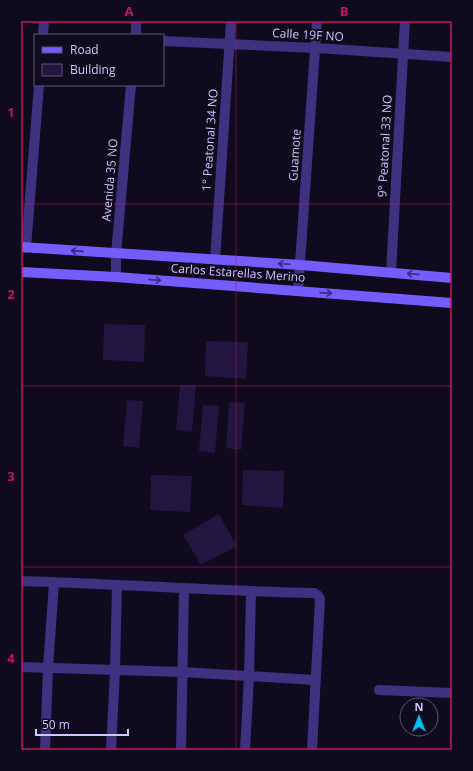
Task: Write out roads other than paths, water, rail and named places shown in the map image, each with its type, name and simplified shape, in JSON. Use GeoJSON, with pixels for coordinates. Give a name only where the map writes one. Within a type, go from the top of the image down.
{"type":"FeatureCollection","features":[{"type":"Feature","properties":{"kind":"street"},"geometry":{"type":"LineString","coordinates":[[43,34],[44,21]]}},
{"type":"Feature","properties":{"kind":"street"},"geometry":{"type":"LineString","coordinates":[[136,21],[136,34]]}},
{"type":"Feature","properties":{"kind":"street","name":"1° Peatonal 34 NO"},"geometry":{"type":"LineString","coordinates":[[216,260],[231,21]]}},
{"type":"Feature","properties":{"kind":"street","name":"Guamote"},"geometry":{"type":"LineString","coordinates":[[298,291],[317,21]]}},
{"type":"Feature","properties":{"kind":"street","name":"9° Peatonal 33 NO"},"geometry":{"type":"LineString","coordinates":[[391,272],[405,21]]}},
{"type":"Feature","properties":{"kind":"street","name":"Calle 19F NO"},"geometry":{"type":"LineString","coordinates":[[164,41],[316,48],[452,57]]}},
{"type":"Feature","properties":{"kind":"street"},"geometry":{"type":"LineString","coordinates":[[24,247],[39,86]]}},
{"type":"Feature","properties":{"kind":"street","name":"Avenida 35 NO"},"geometry":{"type":"LineString","coordinates":[[116,277],[116,254],[131,86]]}},
{"type":"Feature","properties":{"kind":"street","name":"Carlos Estarellas Merino"},"geometry":{"type":"LineString","coordinates":[[24,247],[300,265],[452,278]]}},
{"type":"Feature","properties":{"kind":"street","name":"Carlos Estarellas Merino"},"geometry":{"type":"LineString","coordinates":[[21,272],[116,277],[452,303]]}},
{"type":"Feature","properties":{"kind":"street"},"geometry":{"type":"LineString","coordinates":[[21,581],[251,592],[314,593],[319,596],[320,599],[312,750]]}},
{"type":"Feature","properties":{"kind":"street"},"geometry":{"type":"LineString","coordinates":[[45,750],[48,668],[54,582]]}},
{"type":"Feature","properties":{"kind":"street"},"geometry":{"type":"LineString","coordinates":[[111,750],[117,585]]}},
{"type":"Feature","properties":{"kind":"street"},"geometry":{"type":"LineString","coordinates":[[181,750],[184,588]]}},
{"type":"Feature","properties":{"kind":"street"},"geometry":{"type":"LineString","coordinates":[[245,750],[249,677],[251,592]]}},
{"type":"Feature","properties":{"kind":"street"},"geometry":{"type":"LineString","coordinates":[[21,667],[182,672],[315,680]]}},
{"type":"Feature","properties":{"kind":"street"},"geometry":{"type":"LineString","coordinates":[[379,690],[452,693]]}}]}
